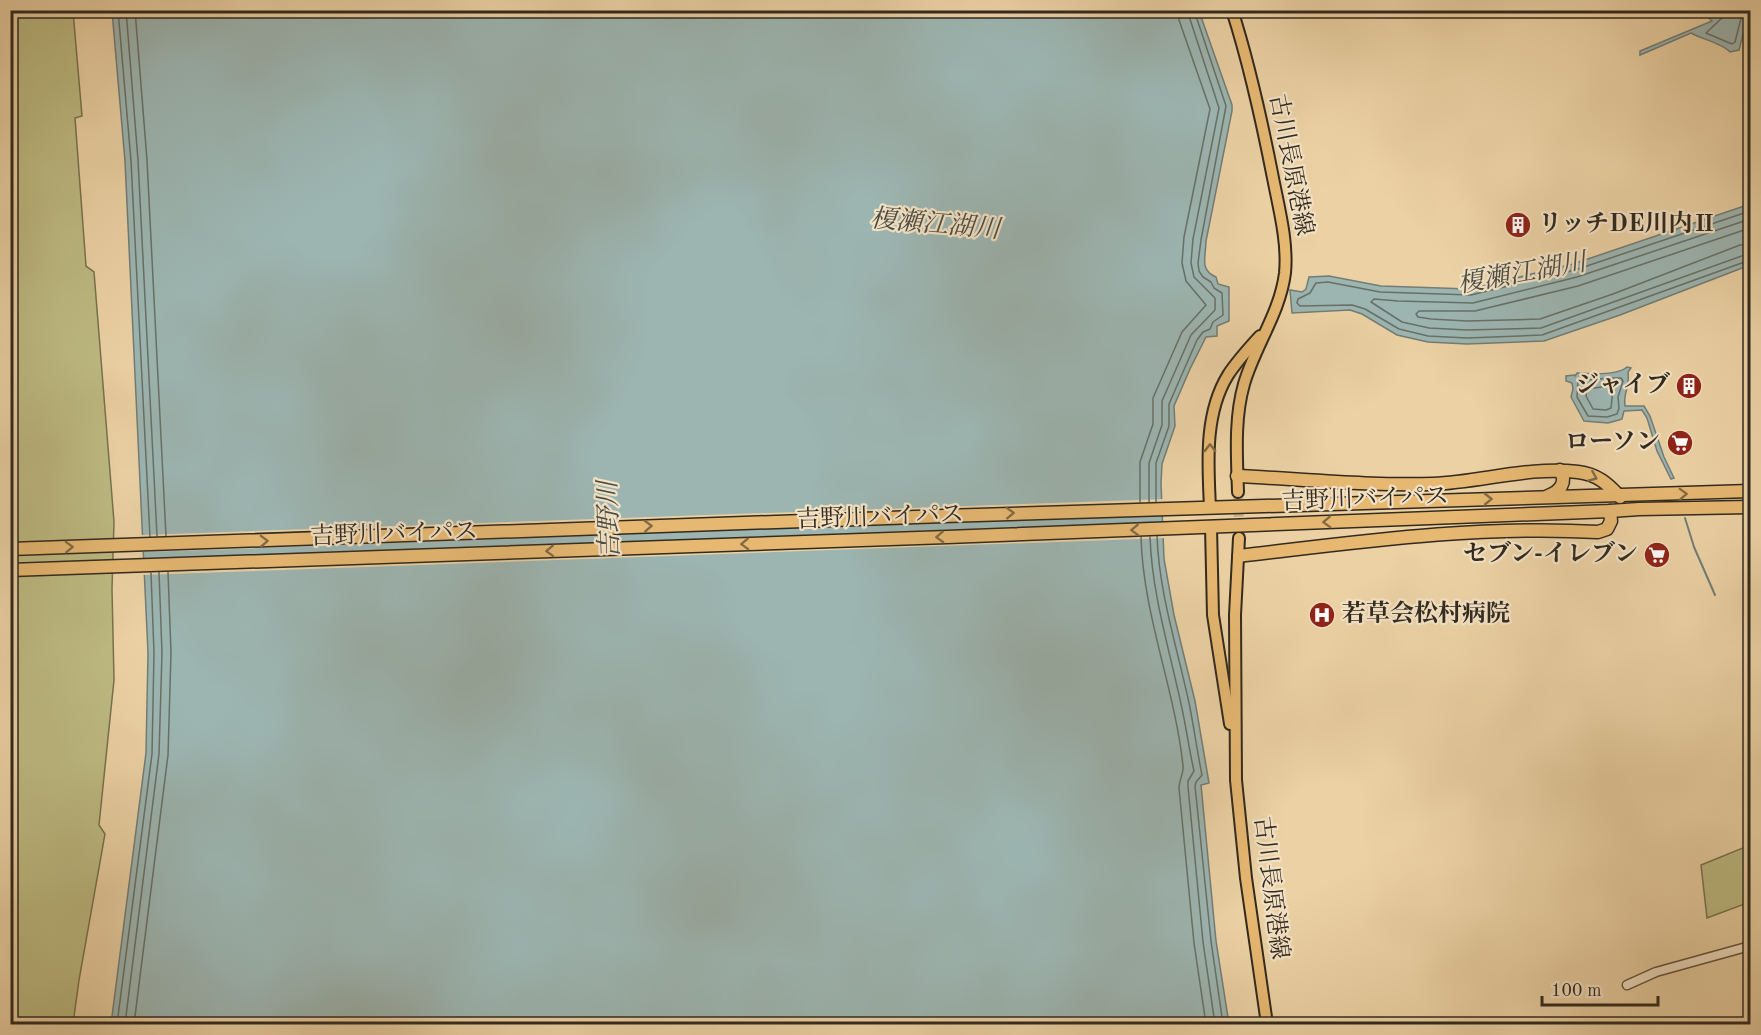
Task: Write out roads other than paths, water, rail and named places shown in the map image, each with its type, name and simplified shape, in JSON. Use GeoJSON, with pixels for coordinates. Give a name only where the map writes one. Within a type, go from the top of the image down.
{"type":"FeatureCollection","features":[{"type":"Feature","properties":{"kind":"highway"},"geometry":{"type":"LineString","coordinates":[[1237,476],[1435,484],[1529,472],[1560,471],[1586,473],[1598,477],[1620,496]]}},
{"type":"Feature","properties":{"kind":"highway"},"geometry":{"type":"LineString","coordinates":[[1544,498],[1560,489],[1563,475],[1560,471]]}},
{"type":"Feature","properties":{"kind":"highway","name":"吉野川バイパス"},"geometry":{"type":"LineString","coordinates":[[10,549],[1210,507],[1750,491]]}},
{"type":"Feature","properties":{"kind":"highway","name":"吉野川バイパス"},"geometry":{"type":"LineString","coordinates":[[10,570],[1211,527],[1639,508],[1750,507]]}},
{"type":"Feature","properties":{"kind":"highway"},"geometry":{"type":"LineString","coordinates":[[1239,556],[1452,532],[1532,530],[1598,532],[1607,529],[1611,521],[1610,511]]}},
{"type":"Feature","properties":{"kind":"main road","name":"古川長原港線"},"geometry":{"type":"LineString","coordinates":[[1232,10],[1251,75],[1285,244],[1281,292],[1244,383],[1238,411],[1238,492]]}},
{"type":"Feature","properties":{"kind":"main road","name":"古川長原港線"},"geometry":{"type":"LineString","coordinates":[[1210,507],[1210,431],[1215,404],[1227,376],[1268,328]]}},
{"type":"Feature","properties":{"kind":"main road","name":"古川長原港線"},"geometry":{"type":"LineString","coordinates":[[1211,527],[1213,615],[1236,756]]}},
{"type":"Feature","properties":{"kind":"main road","name":"古川長原港線"},"geometry":{"type":"LineString","coordinates":[[1239,538],[1235,615],[1238,803],[1246,878],[1267,1024]]}},
{"type":"Feature","properties":{"kind":"street"},"geometry":{"type":"LineString","coordinates":[[1627,985],[1656,972],[1750,946]]}},
{"type":"Feature","properties":{"kind":"water"},"geometry":{"type":"Polygon","coordinates":[[[112,11],[1199,11],[1232,105],[1206,241],[1205,258],[1207,271],[1216,277],[1218,284],[1229,287],[1229,321],[1217,326],[1217,336],[1206,337],[1174,406],[1175,426],[1162,464],[1161,483],[1164,559],[1174,615],[1195,701],[1209,783],[1201,785],[1216,941],[1229,1024],[111,1024],[146,753],[148,653],[125,161],[112,11]]]}},
{"type":"Feature","properties":{"kind":"water"},"geometry":{"type":"Polygon","coordinates":[[[1701,11],[1715,15],[1722,11],[1749,11],[1739,50],[1730,52],[1691,33],[1640,55],[1640,51],[1712,21],[1701,11]]]}},
{"type":"Feature","properties":{"kind":"water"},"geometry":{"type":"Polygon","coordinates":[[[1750,204],[1750,265],[1620,315],[1544,341],[1467,344],[1428,342],[1397,335],[1362,314],[1350,310],[1292,313],[1290,290],[1302,292],[1306,289],[1309,277],[1329,276],[1381,286],[1470,289],[1573,264],[1750,204]]]}},
{"type":"Feature","properties":{"kind":"water"},"geometry":{"type":"Polygon","coordinates":[[[1627,367],[1631,368],[1628,372],[1625,406],[1644,406],[1674,478],[1671,479],[1657,451],[1647,418],[1642,410],[1624,411],[1622,419],[1608,423],[1584,421],[1571,397],[1572,383],[1566,381],[1566,376],[1575,376],[1577,373],[1617,372],[1627,367]]]}},
{"type":"Feature","properties":{"kind":"waterway"},"geometry":{"type":"LineString","coordinates":[[1685,518],[1694,547],[1715,595]]}},
{"type":"Feature","properties":{"kind":"tunnel"},"geometry":{"type":"LineString","coordinates":[[1238,492],[1239,534]]}},
{"type":"Feature","properties":{"kind":"place","name":"リッチDE川内Ⅱ"},"geometry":{"type":"Point","coordinates":[1518,225]}},
{"type":"Feature","properties":{"kind":"place","name":"ジャイブ"},"geometry":{"type":"Point","coordinates":[1689,386]}},
{"type":"Feature","properties":{"kind":"place","name":"ローソン"},"geometry":{"type":"Point","coordinates":[1680,443]}},
{"type":"Feature","properties":{"kind":"place","name":"セブン-イレブン"},"geometry":{"type":"Point","coordinates":[1657,555]}},
{"type":"Feature","properties":{"kind":"place","name":"若草会松村病院"},"geometry":{"type":"Point","coordinates":[1322,615]}},
{"type":"Feature","properties":{"kind":"water label","name":"榎瀬江湖川"},"geometry":{"type":"Point","coordinates":[935,225]}},
{"type":"Feature","properties":{"kind":"water label","name":"榎瀬江湖川"},"geometry":{"type":"Point","coordinates":[1522,274]}},
{"type":"Feature","properties":{"kind":"water label","name":"吉野川"},"geometry":{"type":"Point","coordinates":[610,520]}}]}
